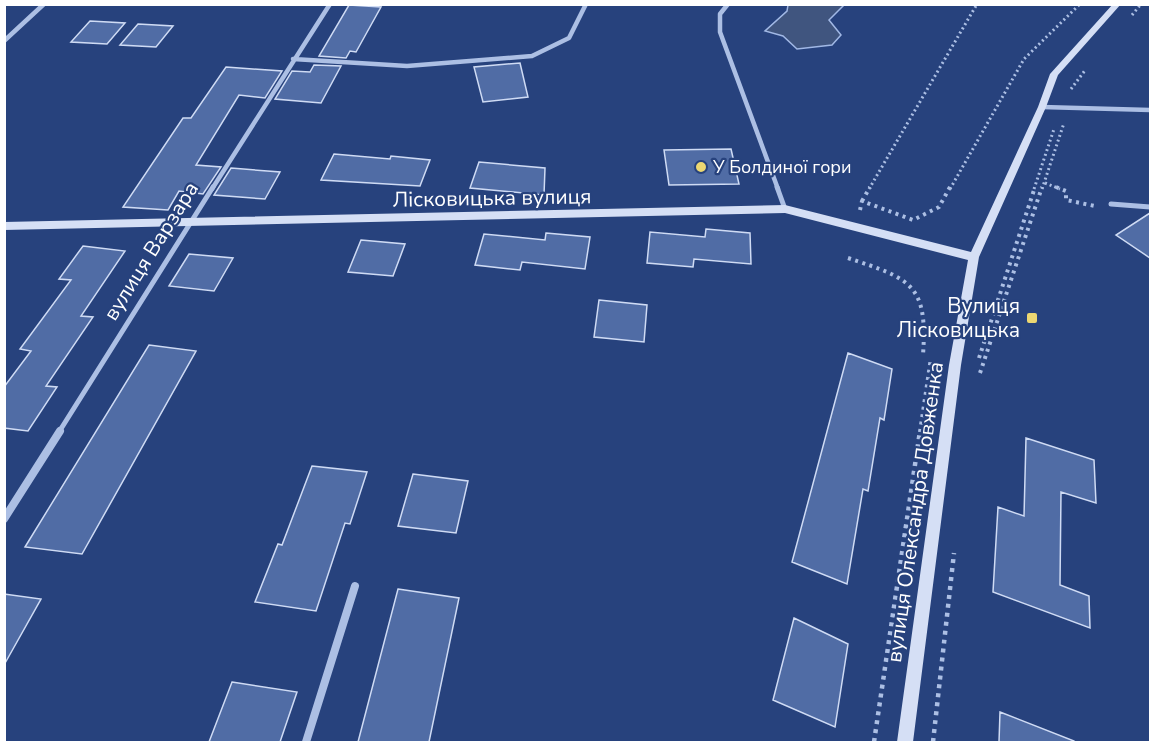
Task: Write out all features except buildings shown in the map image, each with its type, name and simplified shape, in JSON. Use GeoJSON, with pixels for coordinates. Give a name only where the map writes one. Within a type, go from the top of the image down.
{"type":"FeatureCollection","features":[{"type":"Feature","properties":{"kind":"main road","name":"вулиця Олександра Довженка"},"geometry":{"type":"LineString","coordinates":[[905,742],[955,365],[974,257],[1042,107],[1054,74],[1118,4]]}},
{"type":"Feature","properties":{"kind":"main road","name":"Лісковицька вулиця"},"geometry":{"type":"LineString","coordinates":[[4,226],[785,209],[974,257]]}},
{"type":"Feature","properties":{"kind":"street"},"geometry":{"type":"LineString","coordinates":[[4,41],[45,4]]}},
{"type":"Feature","properties":{"kind":"street","name":"вулиця Варзара"},"geometry":{"type":"LineString","coordinates":[[4,519],[189,223],[330,4]]}},
{"type":"Feature","properties":{"kind":"street"},"geometry":{"type":"LineString","coordinates":[[293,59],[407,66],[532,56],[569,38],[586,4]]}},
{"type":"Feature","properties":{"kind":"street"},"geometry":{"type":"LineString","coordinates":[[728,4],[720,14],[720,32],[785,209]]}},
{"type":"Feature","properties":{"kind":"street"},"geometry":{"type":"LineString","coordinates":[[1042,107],[1150,111]]}},
{"type":"Feature","properties":{"kind":"street"},"geometry":{"type":"LineString","coordinates":[[1111,204],[1150,207]]}},
{"type":"Feature","properties":{"kind":"street"},"geometry":{"type":"LineString","coordinates":[[306,742],[355,586]]}},
{"type":"Feature","properties":{"kind":"path"},"geometry":{"type":"LineString","coordinates":[[858,217],[862,201],[978,4]]}},
{"type":"Feature","properties":{"kind":"path"},"geometry":{"type":"LineString","coordinates":[[862,201],[913,220],[939,207],[1024,59],[1080,4]]}},
{"type":"Feature","properties":{"kind":"path"},"geometry":{"type":"LineString","coordinates":[[1126,22],[1142,4]]}},
{"type":"Feature","properties":{"kind":"path"},"geometry":{"type":"LineString","coordinates":[[977,372],[1062,107],[1073,85],[1088,67]]}},
{"type":"Feature","properties":{"kind":"path"},"geometry":{"type":"LineString","coordinates":[[973,382],[1045,183],[1069,108]]}},
{"type":"Feature","properties":{"kind":"path"},"geometry":{"type":"LineString","coordinates":[[1045,183],[1066,191],[1066,200],[1086,206],[1111,204]]}},
{"type":"Feature","properties":{"kind":"path"},"geometry":{"type":"LineString","coordinates":[[848,258],[896,274],[912,284],[926,318],[923,355]]}},
{"type":"Feature","properties":{"kind":"path"},"geometry":{"type":"LineString","coordinates":[[874,742],[931,358]]}},
{"type":"Feature","properties":{"kind":"path"},"geometry":{"type":"LineString","coordinates":[[933,742],[955,545]]}},
{"type":"Feature","properties":{"kind":"water"},"geometry":{"type":"Polygon","coordinates":[[[788,5],[844,5],[829,20],[841,35],[832,45],[797,49],[783,36],[765,31],[787,11],[788,5]]]}},
{"type":"Feature","properties":{"kind":"place","name":"У Болдиної гори"},"geometry":{"type":"Point","coordinates":[701,167]}},
{"type":"Feature","properties":{"kind":"place","name":"Вулиця Лісковицька"},"geometry":{"type":"Point","coordinates":[1032,318]}}]}
